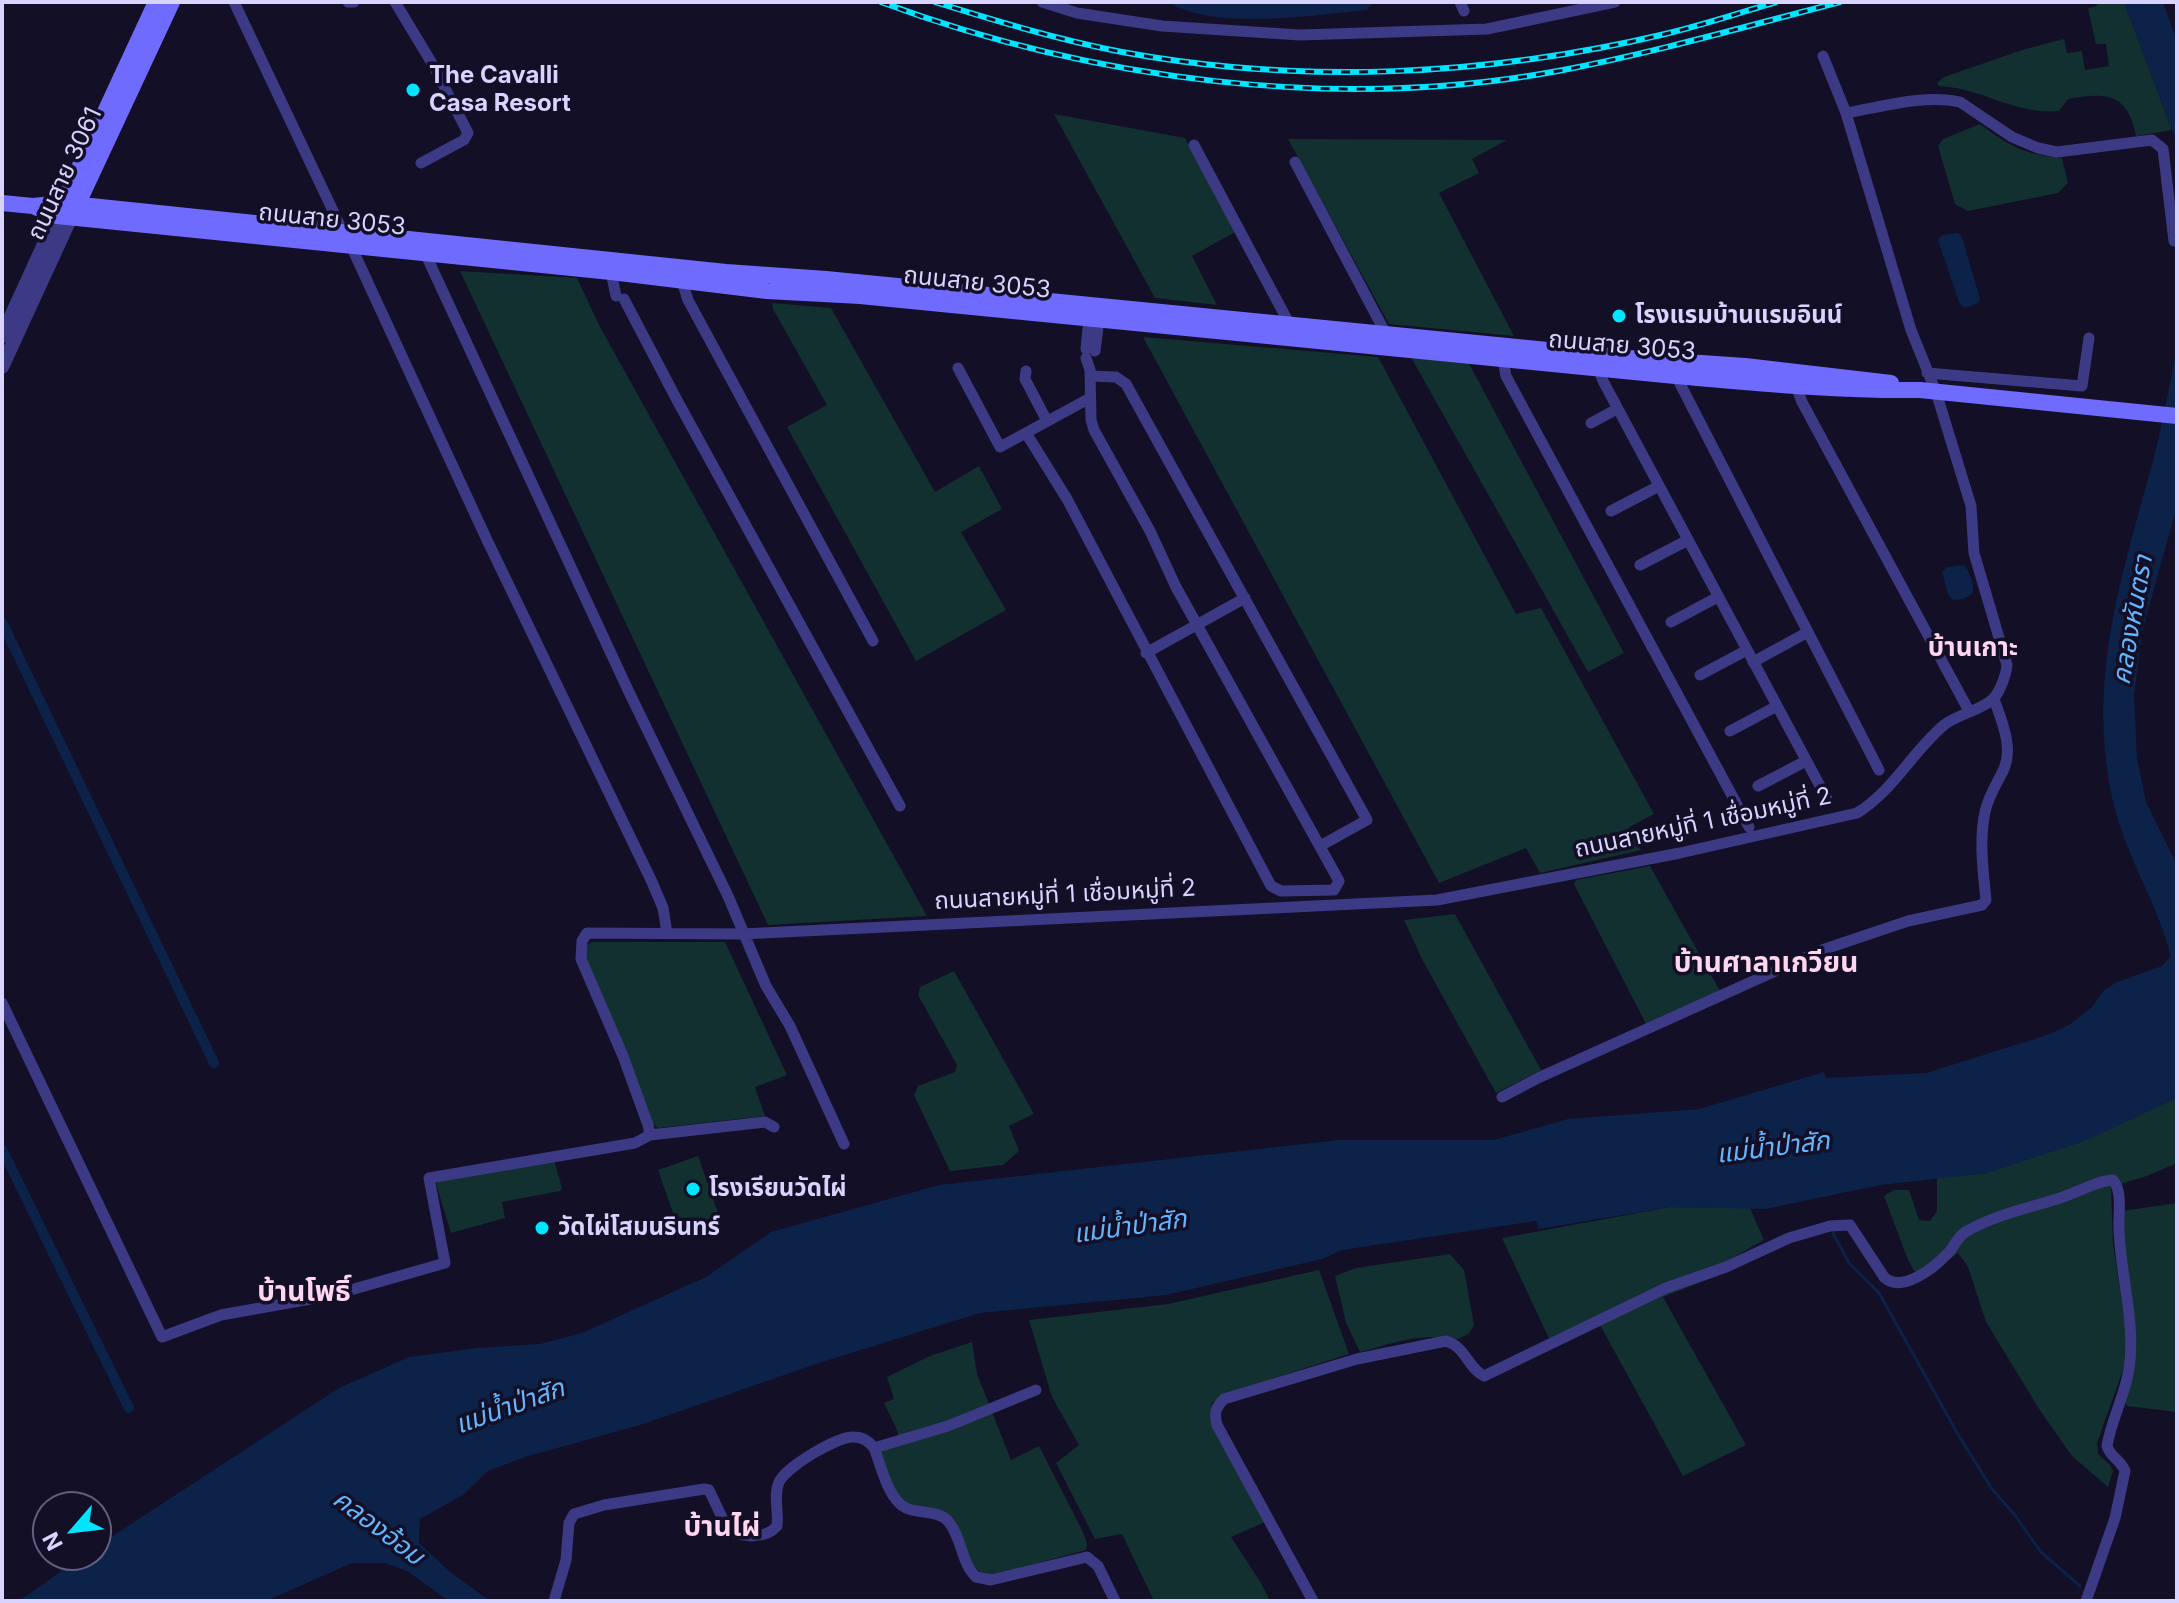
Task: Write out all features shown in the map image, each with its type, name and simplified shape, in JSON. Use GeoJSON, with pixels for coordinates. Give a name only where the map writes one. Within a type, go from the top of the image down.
{"type":"FeatureCollection","features":[{"type":"Feature","properties":{"kind":"main road","name":"ถนนสาย 3061"},"geometry":{"type":"LineString","coordinates":[[67,210],[156,2]]}},
{"type":"Feature","properties":{"kind":"main road","name":"ถนนสาย 3061"},"geometry":{"type":"LineString","coordinates":[[67,210],[172,2]]}},
{"type":"Feature","properties":{"kind":"main road","name":"ถนนสาย 3053"},"geometry":{"type":"LineString","coordinates":[[2,203],[347,240],[726,272],[809,285],[930,310],[1094,319],[1599,369],[1672,368],[1882,380],[1918,390]]}},
{"type":"Feature","properties":{"kind":"main road","name":"ถนนสาย 3053"},"geometry":{"type":"LineString","coordinates":[[347,240],[425,253],[682,281],[809,285],[1290,325],[1672,368],[1796,386],[1918,390],[2177,416]]}},
{"type":"Feature","properties":{"kind":"street"},"geometry":{"type":"LineString","coordinates":[[234,2],[652,882],[663,908],[667,933]]}},
{"type":"Feature","properties":{"kind":"street"},"geometry":{"type":"LineString","coordinates":[[395,2],[433,65],[468,133],[464,140],[421,163]]}},
{"type":"Feature","properties":{"kind":"street"},"geometry":{"type":"LineString","coordinates":[[1042,2],[1077,13],[1149,24],[1300,35],[1487,29],[1615,2]]}},
{"type":"Feature","properties":{"kind":"street"},"geometry":{"type":"LineString","coordinates":[[1502,1097],[1794,961],[1908,921],[1982,905],[1986,900],[1982,834],[1985,811],[2005,768],[2008,753],[2004,727],[1994,699],[2007,665],[1974,553],[1971,506],[1936,392],[1911,330],[1846,113],[1823,56]]}},
{"type":"Feature","properties":{"kind":"street"},"geometry":{"type":"LineString","coordinates":[[1846,113],[1948,99],[1960,102],[2026,144],[2057,152],[2152,140],[2163,149],[2174,241]]}},
{"type":"Feature","properties":{"kind":"street"},"geometry":{"type":"LineString","coordinates":[[1194,145],[1290,325]]}},
{"type":"Feature","properties":{"kind":"street"},"geometry":{"type":"LineString","coordinates":[[1295,162],[1386,334]]}},
{"type":"Feature","properties":{"kind":"street","name":"ถนนสาย 3061"},"geometry":{"type":"LineString","coordinates":[[2,336],[67,210]]}},
{"type":"Feature","properties":{"kind":"street","name":"ถนนสาย 3061"},"geometry":{"type":"LineString","coordinates":[[2,367],[67,210]]}},
{"type":"Feature","properties":{"kind":"street"},"geometry":{"type":"LineString","coordinates":[[425,253],[628,690],[728,896],[742,934],[775,1004],[790,1026],[844,1144]]}},
{"type":"Feature","properties":{"kind":"street"},"geometry":{"type":"LineString","coordinates":[[614,273],[622,299],[900,806]]}},
{"type":"Feature","properties":{"kind":"street"},"geometry":{"type":"LineString","coordinates":[[682,281],[688,300],[873,641]]}},
{"type":"Feature","properties":{"kind":"street"},"geometry":{"type":"LineString","coordinates":[[1026,433],[1067,499],[1271,886],[1281,891],[1334,890],[1339,881],[1197,625],[1094,430],[1091,420],[1090,360],[1094,319]]}},
{"type":"Feature","properties":{"kind":"street"},"geometry":{"type":"LineString","coordinates":[[1927,373],[2082,386],[2089,338]]}},
{"type":"Feature","properties":{"kind":"street"},"geometry":{"type":"LineString","coordinates":[[1503,359],[1506,376],[1749,827]]}},
{"type":"Feature","properties":{"kind":"street"},"geometry":{"type":"LineString","coordinates":[[1090,360],[1126,384],[1367,820],[1320,846]]}},
{"type":"Feature","properties":{"kind":"street"},"geometry":{"type":"LineString","coordinates":[[958,368],[1000,447],[1090,398]]}},
{"type":"Feature","properties":{"kind":"street"},"geometry":{"type":"LineString","coordinates":[[1672,368],[1879,770]]}},
{"type":"Feature","properties":{"kind":"street"},"geometry":{"type":"LineString","coordinates":[[1599,369],[1617,409],[1827,799]]}},
{"type":"Feature","properties":{"kind":"street"},"geometry":{"type":"LineString","coordinates":[[1026,371],[1025,379],[1047,421]]}},
{"type":"Feature","properties":{"kind":"street"},"geometry":{"type":"LineString","coordinates":[[1796,386],[1969,711]]}},
{"type":"Feature","properties":{"kind":"street"},"geometry":{"type":"LineString","coordinates":[[1591,423],[1617,409]]}},
{"type":"Feature","properties":{"kind":"street"},"geometry":{"type":"LineString","coordinates":[[1611,511],[1659,486]]}},
{"type":"Feature","properties":{"kind":"street"},"geometry":{"type":"LineString","coordinates":[[1640,565],[1688,540]]}},
{"type":"Feature","properties":{"kind":"street"},"geometry":{"type":"LineString","coordinates":[[1671,622],[1718,597]]}},
{"type":"Feature","properties":{"kind":"street"},"geometry":{"type":"LineString","coordinates":[[1146,653],[1245,598]]}},
{"type":"Feature","properties":{"kind":"street"},"geometry":{"type":"LineString","coordinates":[[1753,662],[1808,632]]}},
{"type":"Feature","properties":{"kind":"street"},"geometry":{"type":"LineString","coordinates":[[1700,675],[1747,650]]}},
{"type":"Feature","properties":{"kind":"street","name":"ถนนสายหมู่ที่ 1 เชื่อมหมู่ที่ 2"},"geometry":{"type":"LineString","coordinates":[[650,1135],[623,1056],[581,959],[582,941],[587,933],[742,934],[1437,900],[1680,853],[1857,813],[1869,806],[1947,723],[1994,699]]}},
{"type":"Feature","properties":{"kind":"street"},"geometry":{"type":"LineString","coordinates":[[1730,731],[1777,706]]}},
{"type":"Feature","properties":{"kind":"street"},"geometry":{"type":"LineString","coordinates":[[1758,786],[1806,761]]}},
{"type":"Feature","properties":{"kind":"street"},"geometry":{"type":"LineString","coordinates":[[2,1003],[162,1337],[221,1315],[333,1295],[445,1263],[429,1178],[635,1143],[650,1135],[765,1122],[774,1127]]}},
{"type":"Feature","properties":{"kind":"street"},"geometry":{"type":"LineString","coordinates":[[1313,1601],[1217,1425],[1214,1414],[1224,1399],[1357,1359],[1446,1341],[1463,1351],[1470,1364],[1484,1376],[1666,1288],[1726,1267],[1789,1238],[1830,1226],[1850,1225],[1884,1277],[1897,1285],[1915,1278],[1947,1254],[1966,1231],[2113,1180],[2118,1190],[2120,1251],[2131,1331],[2130,1367],[2107,1446],[2109,1453],[2123,1465],[2125,1471],[2115,1518],[2086,1601]]}},
{"type":"Feature","properties":{"kind":"street"},"geometry":{"type":"LineString","coordinates":[[874,1448],[948,1426],[1036,1390]]}},
{"type":"Feature","properties":{"kind":"street"},"geometry":{"type":"LineString","coordinates":[[554,1601],[564,1571],[569,1523],[574,1514],[604,1505],[704,1489],[713,1495],[728,1530],[748,1537],[767,1534],[777,1526],[779,1483],[789,1470],[848,1437],[862,1438],[874,1448],[899,1503],[909,1510],[942,1516],[950,1523],[969,1569],[976,1577],[991,1580],[1087,1557],[1098,1566],[1115,1601]]}},
{"type":"Feature","properties":{"kind":"green space"},"geometry":{"type":"Polygon","coordinates":[[[2096,2],[2124,2],[2172,130],[2136,136],[2127,111],[2121,104],[2104,96],[2068,99],[2059,111],[2043,111],[1937,83],[1944,77],[2064,39],[2067,53],[2082,51],[2085,70],[2109,66],[2106,44],[2096,44],[2088,8],[2097,6],[2096,2]]]}},
{"type":"Feature","properties":{"kind":"green space"},"geometry":{"type":"Polygon","coordinates":[[[1054,114],[1185,138],[1235,232],[1192,256],[1217,305],[1155,298],[1054,114]]]}},
{"type":"Feature","properties":{"kind":"green space"},"geometry":{"type":"Polygon","coordinates":[[[1980,124],[2018,148],[2062,158],[2068,183],[2058,193],[1968,211],[1955,204],[1938,146],[1943,139],[1980,124]]]}},
{"type":"Feature","properties":{"kind":"green space"},"geometry":{"type":"Polygon","coordinates":[[[1288,139],[1507,140],[1472,159],[1479,173],[1439,193],[1514,336],[1389,324],[1288,139]]]}},
{"type":"Feature","properties":{"kind":"green space"},"geometry":{"type":"Polygon","coordinates":[[[460,271],[577,278],[599,325],[927,916],[768,925],[460,271]]]}},
{"type":"Feature","properties":{"kind":"green space"},"geometry":{"type":"Polygon","coordinates":[[[772,303],[831,308],[935,492],[979,466],[1002,509],[961,532],[1006,610],[916,661],[787,427],[827,405],[772,303]]]}},
{"type":"Feature","properties":{"kind":"green space"},"geometry":{"type":"Polygon","coordinates":[[[1143,337],[1378,357],[1516,614],[1541,608],[1654,814],[1629,827],[1641,850],[1540,873],[1526,848],[1439,883],[1143,337]]]}},
{"type":"Feature","properties":{"kind":"green space"},"geometry":{"type":"Polygon","coordinates":[[[1414,354],[1467,360],[1624,653],[1588,672],[1412,359],[1414,354]]]}},
{"type":"Feature","properties":{"kind":"green space"},"geometry":{"type":"Polygon","coordinates":[[[1650,866],[1720,991],[1646,1024],[1574,884],[1576,880],[1650,866]]]}},
{"type":"Feature","properties":{"kind":"green space"},"geometry":{"type":"Polygon","coordinates":[[[1455,914],[1541,1070],[1496,1093],[1422,959],[1404,920],[1455,914]]]}},
{"type":"Feature","properties":{"kind":"green space"},"geometry":{"type":"Polygon","coordinates":[[[592,942],[725,942],[787,1075],[755,1087],[765,1116],[658,1128],[652,1123],[586,959],[585,946],[592,942]]]}},
{"type":"Feature","properties":{"kind":"green space"},"geometry":{"type":"Polygon","coordinates":[[[954,971],[1034,1114],[1009,1126],[1019,1151],[1003,1165],[950,1171],[914,1095],[918,1086],[955,1072],[957,1065],[918,995],[920,987],[954,971]]]}},
{"type":"Feature","properties":{"kind":"green space"},"geometry":{"type":"Polygon","coordinates":[[[2177,1098],[2177,1163],[2111,1187],[2113,1244],[2126,1330],[2124,1367],[2097,1443],[2098,1454],[2113,1471],[2108,1487],[2072,1456],[2041,1412],[1986,1322],[1968,1267],[1958,1253],[1920,1281],[1908,1260],[1884,1196],[1894,1190],[1909,1190],[1919,1220],[1930,1221],[1937,1211],[1937,1178],[1987,1173],[2177,1098]]]}},
{"type":"Feature","properties":{"kind":"green space"},"geometry":{"type":"Polygon","coordinates":[[[698,1156],[719,1216],[679,1230],[658,1170],[698,1156]]]}},
{"type":"Feature","properties":{"kind":"green space"},"geometry":{"type":"Polygon","coordinates":[[[554,1160],[562,1188],[560,1191],[502,1202],[505,1218],[451,1233],[436,1184],[440,1177],[554,1160]]]}},
{"type":"Feature","properties":{"kind":"green space"},"geometry":{"type":"Polygon","coordinates":[[[2177,1203],[2177,1412],[2127,1406],[2124,1401],[2131,1369],[2122,1246],[2123,1211],[2177,1203]]]}},
{"type":"Feature","properties":{"kind":"green space"},"geometry":{"type":"Polygon","coordinates":[[[1670,1207],[1750,1208],[1764,1240],[1727,1261],[1730,1271],[1663,1297],[1746,1445],[1683,1476],[1600,1325],[1553,1347],[1502,1238],[1670,1207]]]}},
{"type":"Feature","properties":{"kind":"green space"},"geometry":{"type":"Polygon","coordinates":[[[1450,1254],[1464,1270],[1474,1325],[1469,1334],[1455,1340],[1431,1337],[1408,1340],[1360,1352],[1346,1323],[1335,1276],[1356,1268],[1450,1254]]]}},
{"type":"Feature","properties":{"kind":"green space"},"geometry":{"type":"Polygon","coordinates":[[[1319,1270],[1349,1354],[1222,1395],[1212,1403],[1210,1415],[1265,1522],[1231,1537],[1270,1601],[1154,1601],[1122,1534],[1095,1539],[1056,1463],[1079,1445],[1052,1397],[1029,1320],[1168,1304],[1319,1270]]]}},
{"type":"Feature","properties":{"kind":"green space"},"geometry":{"type":"Polygon","coordinates":[[[972,1342],[977,1374],[1011,1460],[1039,1446],[1083,1532],[1086,1550],[990,1576],[972,1564],[958,1528],[912,1507],[893,1488],[879,1450],[900,1443],[884,1403],[894,1399],[887,1377],[930,1356],[972,1342]]]}},
{"type":"Feature","properties":{"kind":"water"},"geometry":{"type":"Polygon","coordinates":[[[1168,2],[1374,2],[1367,10],[1237,19],[1188,11],[1168,2]]]}},
{"type":"Feature","properties":{"kind":"water"},"geometry":{"type":"Polygon","coordinates":[[[2124,2],[2163,2],[2177,41],[2177,161],[2176,140],[2124,2]]]}},
{"type":"Feature","properties":{"kind":"water"},"geometry":{"type":"Polygon","coordinates":[[[1958,233],[1962,237],[1980,299],[1978,303],[1964,308],[1959,302],[1938,240],[1942,235],[1958,233]]]}},
{"type":"Feature","properties":{"kind":"water"},"geometry":{"type":"Polygon","coordinates":[[[2177,350],[2177,506],[2142,632],[2134,696],[2137,758],[2146,802],[2177,865],[2177,1098],[2085,1141],[1987,1173],[1881,1185],[1765,1209],[1670,1207],[1539,1229],[1536,1221],[1342,1250],[1322,1259],[1166,1295],[980,1313],[819,1363],[640,1425],[525,1457],[488,1471],[463,1495],[420,1519],[419,1543],[449,1571],[490,1601],[449,1601],[407,1571],[385,1563],[352,1563],[266,1601],[19,1601],[61,1571],[112,1571],[112,1537],[339,1388],[409,1357],[540,1344],[582,1333],[706,1277],[771,1232],[939,1185],[1339,1140],[1494,1140],[1568,1119],[1699,1109],[1824,1072],[1826,1078],[1926,1073],[2047,1035],[2069,1025],[2092,1007],[2104,990],[2117,982],[2162,966],[2171,956],[2115,809],[2106,762],[2104,717],[2105,673],[2119,588],[2157,444],[2177,350]]]}},
{"type":"Feature","properties":{"kind":"water"},"geometry":{"type":"Polygon","coordinates":[[[1963,565],[1971,578],[1972,594],[1953,600],[1948,594],[1942,572],[1947,567],[1963,565]]]}},
{"type":"Feature","properties":{"kind":"waterway"},"geometry":{"type":"LineString","coordinates":[[2,622],[214,1063]]}},
{"type":"Feature","properties":{"kind":"waterway"},"geometry":{"type":"LineString","coordinates":[[2,1149],[129,1408]]}},
{"type":"Feature","properties":{"kind":"waterway"},"geometry":{"type":"LineString","coordinates":[[1833,1233],[1849,1263],[1879,1293],[1992,1489],[2041,1552],[2080,1586]]}},
{"type":"Feature","properties":{"kind":"railway"},"geometry":{"type":"LineString","coordinates":[[881,2],[961,29],[1129,69],[1215,81],[1302,88],[1389,88],[1474,83],[1558,71],[1664,48],[1840,2]]}},
{"type":"Feature","properties":{"kind":"railway"},"geometry":{"type":"LineString","coordinates":[[935,2],[1051,36],[1122,52],[1258,69],[1326,72],[1463,67],[1531,59],[1665,34],[1776,2]]}},
{"type":"Feature","properties":{"kind":"place","name":"The Cavalli Casa Resort"},"geometry":{"type":"Point","coordinates":[413,90]}},
{"type":"Feature","properties":{"kind":"place","name":"โรงแรมบ้านแรมอินน์"},"geometry":{"type":"Point","coordinates":[1619,316]}},
{"type":"Feature","properties":{"kind":"place","name":"โรงเรียนวัดไผ่"},"geometry":{"type":"Point","coordinates":[693,1189]}},
{"type":"Feature","properties":{"kind":"place","name":"วัดไผ่โสมนรินทร์"},"geometry":{"type":"Point","coordinates":[542,1228]}},
{"type":"Feature","properties":{"kind":"district","name":"บ้านเกาะ"},"geometry":{"type":"Point","coordinates":[1973,648]}},
{"type":"Feature","properties":{"kind":"district","name":"บ้านศาลาเกวียน"},"geometry":{"type":"Point","coordinates":[1766,964]}},
{"type":"Feature","properties":{"kind":"district","name":"บ้านโพธิ์"},"geometry":{"type":"Point","coordinates":[304,1293]}},
{"type":"Feature","properties":{"kind":"district","name":"บ้านไผ่"},"geometry":{"type":"Point","coordinates":[722,1528]}},
{"type":"Feature","properties":{"kind":"water label","name":"คลองหันตรา"},"geometry":{"type":"Point","coordinates":[2133,620]}},
{"type":"Feature","properties":{"kind":"water label","name":"แม่น้ำป่าสัก"},"geometry":{"type":"Point","coordinates":[1773,1148]}},
{"type":"Feature","properties":{"kind":"water label","name":"แม่น้ำป่าสัก"},"geometry":{"type":"Point","coordinates":[1130,1227]}},
{"type":"Feature","properties":{"kind":"water label","name":"แม่น้ำป่าสัก"},"geometry":{"type":"Point","coordinates":[510,1407]}},
{"type":"Feature","properties":{"kind":"water label","name":"คลองอ้อม"},"geometry":{"type":"Point","coordinates":[378,1528]}}]}
